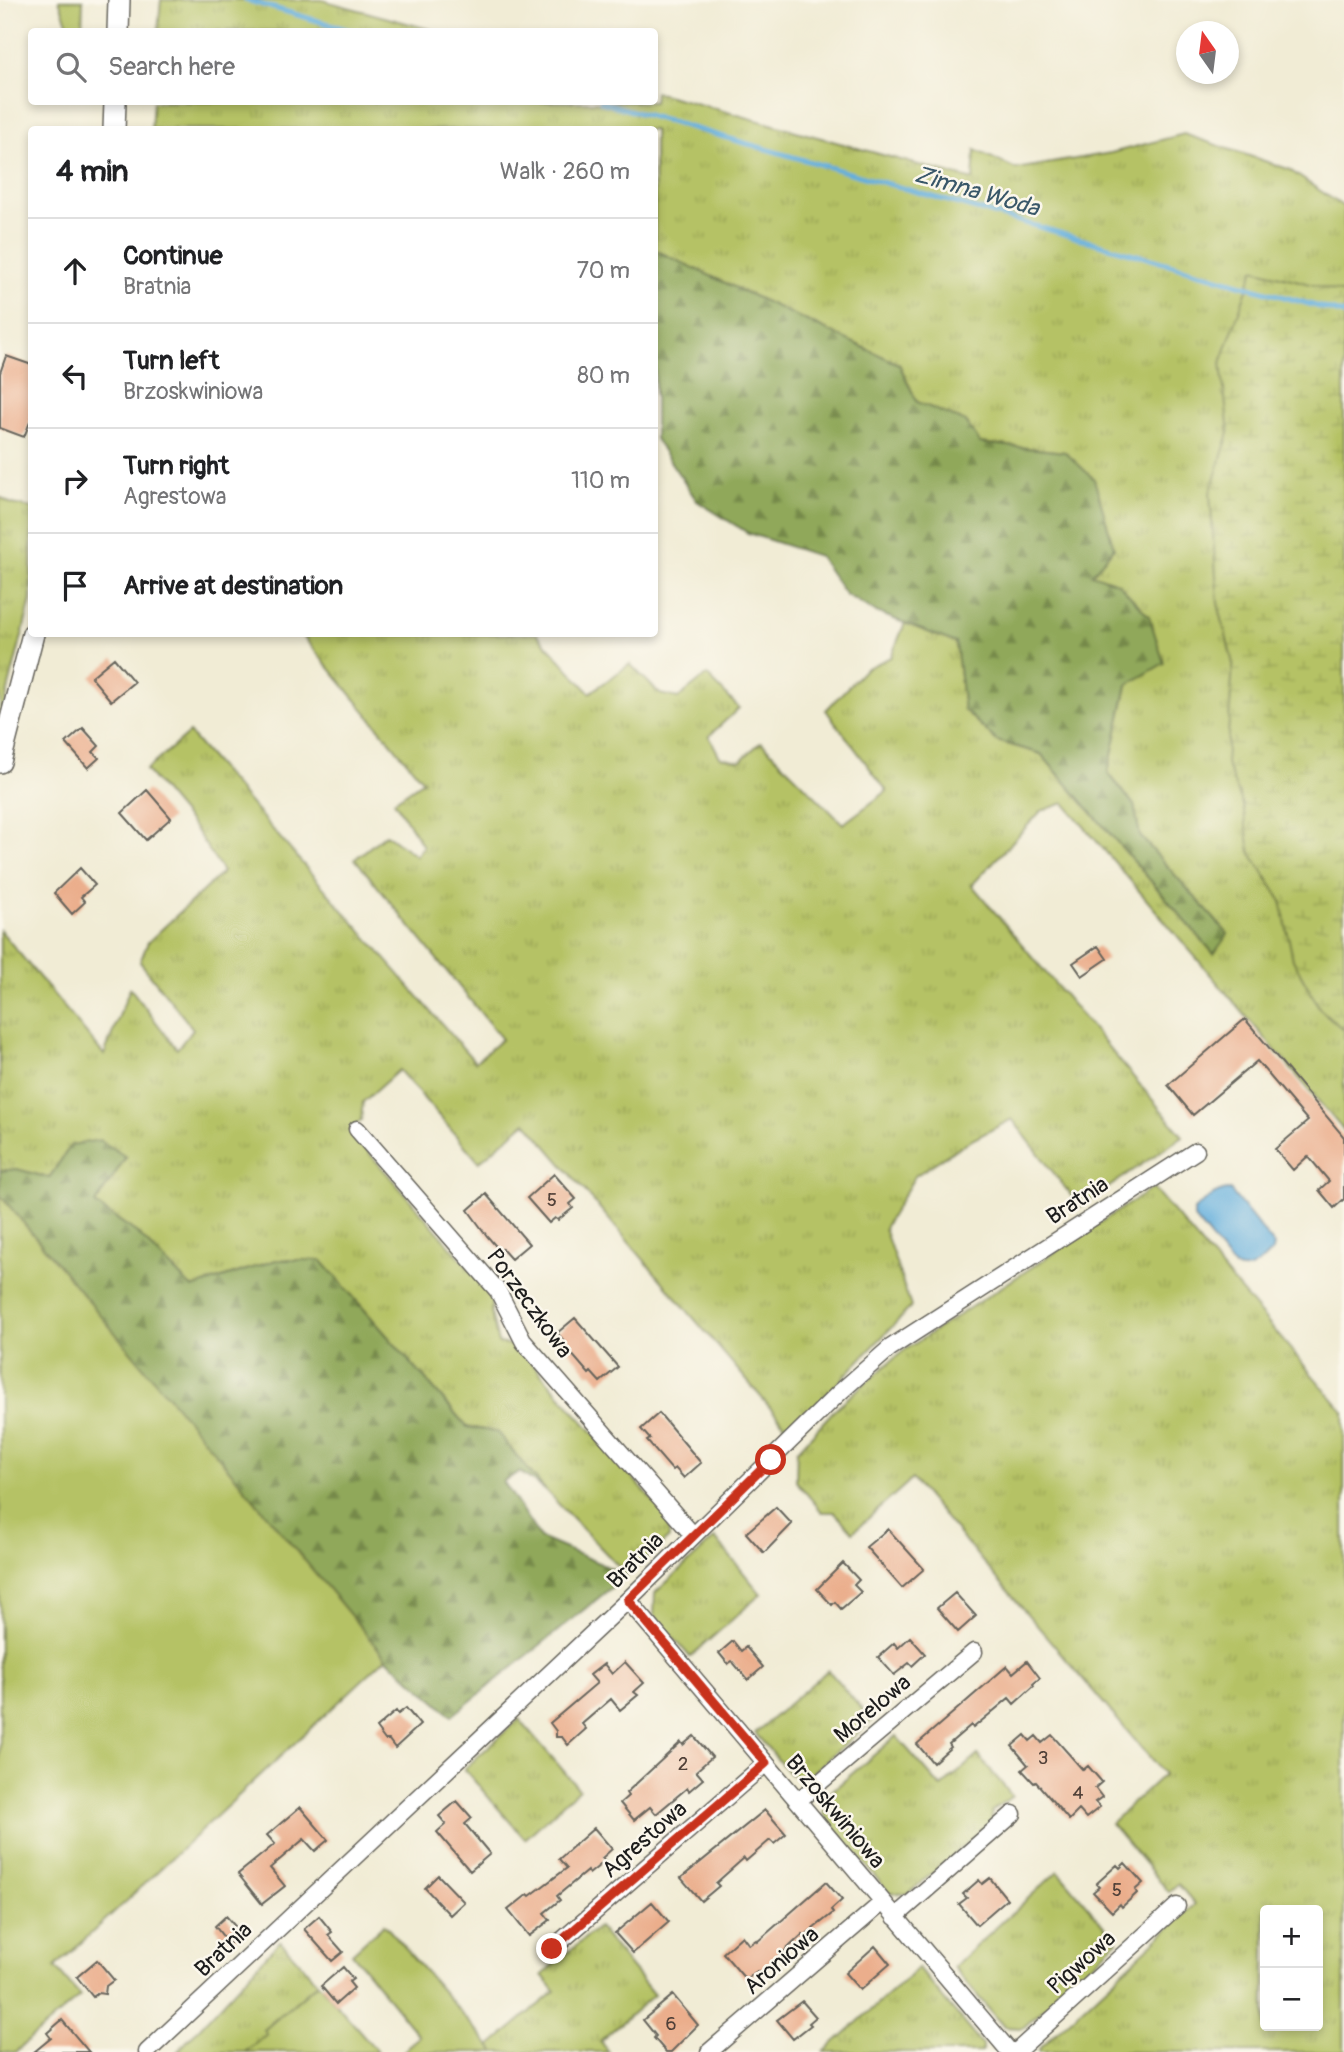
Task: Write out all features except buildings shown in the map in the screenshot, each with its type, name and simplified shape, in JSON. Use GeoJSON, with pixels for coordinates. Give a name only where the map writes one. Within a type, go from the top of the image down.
{"type":"FeatureCollection","features":[{"type":"Feature","properties":{"kind":"street"},"geometry":{"type":"LineString","coordinates":[[118,28],[119,0]]}},
{"type":"Feature","properties":{"kind":"street"},"geometry":{"type":"LineString","coordinates":[[114,126],[115,105]]}},
{"type":"Feature","properties":{"kind":"street"},"geometry":{"type":"LineString","coordinates":[[1,758],[32,637]]}},
{"type":"Feature","properties":{"kind":"street","name":"Porzeczkowa"},"geometry":{"type":"LineString","coordinates":[[357,1129],[498,1291],[524,1342],[693,1535]]}},
{"type":"Feature","properties":{"kind":"street","name":"Bratnia"},"geometry":{"type":"LineString","coordinates":[[147,2052],[628,1600],[839,1393],[890,1348],[1196,1151]]}},
{"type":"Feature","properties":{"kind":"street","name":"Brzoskwiniowa"},"geometry":{"type":"LineString","coordinates":[[628,1600],[1010,2052]]}},
{"type":"Feature","properties":{"kind":"street","name":"Morelowa"},"geometry":{"type":"LineString","coordinates":[[799,1800],[974,1652]]}},
{"type":"Feature","properties":{"kind":"street","name":"Agrestowa"},"geometry":{"type":"LineString","coordinates":[[552,1949],[766,1763]]}},
{"type":"Feature","properties":{"kind":"street"},"geometry":{"type":"LineString","coordinates":[[895,1917],[1013,1814]]}},
{"type":"Feature","properties":{"kind":"street","name":"Aroniowa"},"geometry":{"type":"LineString","coordinates":[[709,2052],[883,1902]]}},
{"type":"Feature","properties":{"kind":"street","name":"Pigwowa"},"geometry":{"type":"LineString","coordinates":[[1016,2052],[1177,1906]]}},
{"type":"Feature","properties":{"kind":"green space"},"geometry":{"type":"Polygon","coordinates":[[[59,0],[83,0],[82,28],[69,28],[59,0]]]}},
{"type":"Feature","properties":{"kind":"green space"},"geometry":{"type":"Polygon","coordinates":[[[161,0],[322,0],[425,28],[158,28],[161,0]]]}},
{"type":"Feature","properties":{"kind":"green space"},"geometry":{"type":"Polygon","coordinates":[[[658,93],[973,180],[975,150],[1016,169],[1111,153],[1184,134],[1288,169],[1344,207],[1344,1131],[1064,803],[1041,811],[972,885],[1183,1136],[1080,1207],[1012,1119],[964,1144],[915,1176],[884,1228],[911,1307],[791,1432],[526,1122],[479,1162],[399,1070],[363,1102],[361,1120],[350,1131],[492,1294],[491,1313],[498,1343],[517,1346],[668,1518],[669,1538],[627,1575],[545,1490],[497,1432],[467,1427],[321,1260],[276,1260],[192,1288],[137,1233],[95,1204],[126,1157],[71,1145],[49,1178],[17,1169],[0,1171],[0,930],[104,1055],[130,988],[177,1049],[193,1029],[140,962],[148,942],[223,872],[193,826],[146,770],[189,733],[475,1062],[502,1039],[355,859],[386,834],[416,856],[423,846],[394,801],[423,781],[303,637],[540,637],[590,693],[630,664],[660,694],[678,698],[707,675],[739,708],[709,736],[720,757],[740,761],[761,742],[843,824],[887,791],[826,710],[865,669],[891,657],[905,623],[956,643],[964,710],[997,741],[1041,754],[1213,953],[1228,934],[1140,836],[1134,805],[1108,773],[1127,685],[1091,574],[1065,452],[980,443],[966,422],[917,402],[899,364],[658,251],[658,126],[151,126],[153,105],[658,105],[658,93]]]}},
{"type":"Feature","properties":{"kind":"green space"},"geometry":{"type":"Polygon","coordinates":[[[658,251],[899,364],[917,402],[966,422],[980,443],[1065,452],[1094,479],[1114,548],[1092,574],[1118,583],[1149,616],[1164,663],[1127,685],[1108,773],[1134,805],[1140,836],[1228,934],[1214,954],[1041,754],[997,741],[964,710],[956,643],[876,612],[845,594],[819,556],[748,533],[697,501],[658,443],[658,251]]]}},
{"type":"Feature","properties":{"kind":"green space"},"geometry":{"type":"Polygon","coordinates":[[[1254,269],[1344,293],[1344,1030],[1320,1009],[1293,960],[1281,900],[1250,852],[1243,805],[1226,763],[1233,664],[1218,603],[1210,493],[1229,433],[1221,363],[1254,269]]]}},
{"type":"Feature","properties":{"kind":"green space"},"geometry":{"type":"Polygon","coordinates":[[[0,497],[12,504],[28,507],[28,612],[0,722],[0,497]]]}},
{"type":"Feature","properties":{"kind":"green space"},"geometry":{"type":"Polygon","coordinates":[[[100,1140],[126,1157],[95,1204],[137,1233],[192,1288],[276,1260],[321,1260],[467,1427],[497,1432],[545,1490],[520,1472],[503,1481],[540,1538],[627,1575],[452,1716],[386,1658],[0,1195],[0,1171],[17,1169],[49,1178],[71,1145],[100,1140]]]}},
{"type":"Feature","properties":{"kind":"green space"},"geometry":{"type":"Polygon","coordinates":[[[1153,1188],[1344,1412],[1344,2052],[1039,2052],[1039,2049],[1195,1904],[1178,1884],[1169,1892],[1111,1823],[1164,1774],[912,1479],[853,1532],[834,1512],[822,1512],[796,1481],[797,1451],[837,1407],[902,1352],[1153,1188]]]}},
{"type":"Feature","properties":{"kind":"green space"},"geometry":{"type":"Polygon","coordinates":[[[0,1195],[386,1658],[55,1967],[80,1996],[15,2052],[0,2052],[0,1195]]]}},
{"type":"Feature","properties":{"kind":"green space"},"geometry":{"type":"Polygon","coordinates":[[[715,1538],[761,1594],[690,1657],[654,1615],[655,1593],[715,1538]]]}},
{"type":"Feature","properties":{"kind":"green space"},"geometry":{"type":"Polygon","coordinates":[[[828,1670],[872,1721],[808,1776],[790,1774],[755,1733],[828,1670]]]}},
{"type":"Feature","properties":{"kind":"green space"},"geometry":{"type":"Polygon","coordinates":[[[519,1719],[579,1789],[525,1839],[464,1769],[519,1719]]]}},
{"type":"Feature","properties":{"kind":"green space"},"geometry":{"type":"Polygon","coordinates":[[[896,1736],[941,1787],[978,1755],[1012,1796],[992,1811],[991,1823],[908,1894],[889,1893],[824,1815],[825,1797],[896,1736]]]}},
{"type":"Feature","properties":{"kind":"green space"},"geometry":{"type":"Polygon","coordinates":[[[1058,1871],[1117,1941],[1023,2028],[1004,2027],[953,1967],[1058,1871]]]}},
{"type":"Feature","properties":{"kind":"green space"},"geometry":{"type":"Polygon","coordinates":[[[384,1924],[495,2052],[403,2052],[419,2036],[352,1953],[384,1924]]]}},
{"type":"Feature","properties":{"kind":"green space"},"geometry":{"type":"Polygon","coordinates":[[[598,1927],[654,1995],[600,2041],[609,2052],[495,2052],[490,2046],[555,1991],[542,1975],[598,1927]]]}},
{"type":"Feature","properties":{"kind":"green space"},"geometry":{"type":"Polygon","coordinates":[[[280,1941],[318,1983],[264,2029],[267,2034],[245,2052],[177,2052],[280,1941]]]}},
{"type":"Feature","properties":{"kind":"green space"},"geometry":{"type":"Polygon","coordinates":[[[918,1968],[982,2045],[982,2052],[824,2052],[918,1968]]]}},
{"type":"Feature","properties":{"kind":"green space"},"geometry":{"type":"Polygon","coordinates":[[[318,1983],[378,2052],[245,2052],[267,2034],[264,2030],[318,1983]]]}},
{"type":"Feature","properties":{"kind":"water"},"geometry":{"type":"Polygon","coordinates":[[[1230,1190],[1274,1245],[1273,1251],[1250,1268],[1234,1267],[1194,1218],[1194,1210],[1215,1194],[1230,1190]]]}},
{"type":"Feature","properties":{"kind":"waterway","name":"Zimna Woda"},"geometry":{"type":"LineString","coordinates":[[246,0],[342,28]]}},
{"type":"Feature","properties":{"kind":"waterway","name":"Zimna Woda"},"geometry":{"type":"LineString","coordinates":[[612,105],[1344,314]]}},
{"type":"Feature","properties":{"kind":"route"},"geometry":{"type":"LineString","coordinates":[[552,1949],[766,1763],[628,1600],[771,1460]]}}]}
